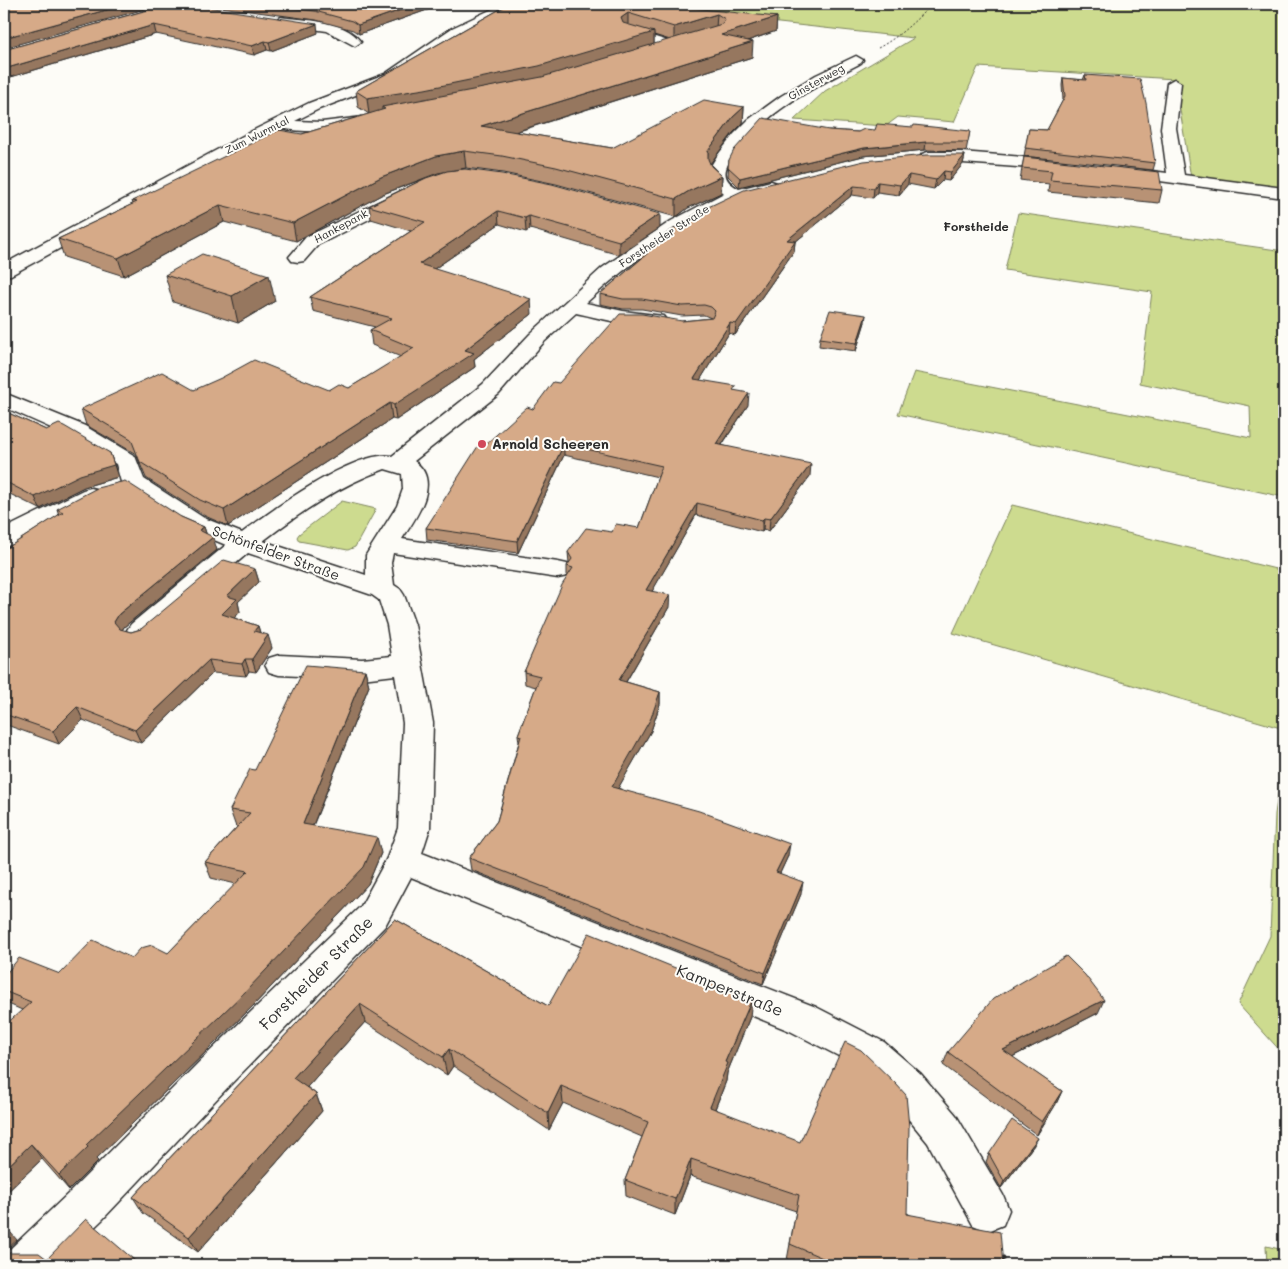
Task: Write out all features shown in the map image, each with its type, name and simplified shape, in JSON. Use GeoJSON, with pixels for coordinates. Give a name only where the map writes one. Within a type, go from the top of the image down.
{"type":"FeatureCollection","features":[{"type":"Feature","properties":{"kind":"street","name":"Zum Wurmtal"},"geometry":{"type":"LineString","coordinates":[[4,271],[280,123],[314,106],[390,77],[456,31],[512,4]]}},
{"type":"Feature","properties":{"kind":"street"},"geometry":{"type":"LineString","coordinates":[[270,20],[332,30],[349,35],[355,42]]}},
{"type":"Feature","properties":{"kind":"street"},"geometry":{"type":"LineString","coordinates":[[629,33],[673,47]]}},
{"type":"Feature","properties":{"kind":"street"},"geometry":{"type":"LineString","coordinates":[[654,54],[690,42]]}},
{"type":"Feature","properties":{"kind":"street","name":"Ginsterweg"},"geometry":{"type":"LineString","coordinates":[[737,194],[724,187],[718,179],[717,167],[741,135],[775,105],[796,90],[856,60]]}},
{"type":"Feature","properties":{"kind":"street"},"geometry":{"type":"LineString","coordinates":[[1174,82],[1169,114],[1169,136],[1176,178]]}},
{"type":"Feature","properties":{"kind":"street"},"geometry":{"type":"LineString","coordinates":[[280,123],[303,127],[323,127],[378,119]]}},
{"type":"Feature","properties":{"kind":"street"},"geometry":{"type":"LineString","coordinates":[[909,158],[962,157],[1072,167]]}},
{"type":"Feature","properties":{"kind":"street"},"geometry":{"type":"LineString","coordinates":[[1107,171],[1176,178],[1231,188],[1284,193]]}},
{"type":"Feature","properties":{"kind":"street","name":"Forstheider Straße"},"geometry":{"type":"LineString","coordinates":[[400,461],[491,389],[537,338],[571,306],[608,272],[669,223],[737,194],[789,181]]}},
{"type":"Feature","properties":{"kind":"street","name":"Hankepank"},"geometry":{"type":"LineString","coordinates":[[298,257],[312,241],[414,190]]}},
{"type":"Feature","properties":{"kind":"street"},"geometry":{"type":"LineString","coordinates":[[571,306],[623,317],[642,317],[672,322]]}},
{"type":"Feature","properties":{"kind":"street"},"geometry":{"type":"LineString","coordinates":[[4,399],[76,431],[126,461],[133,482],[93,494],[4,539]]}},
{"type":"Feature","properties":{"kind":"street"},"geometry":{"type":"LineString","coordinates":[[135,634],[242,543],[328,486],[352,472],[374,463],[400,461],[414,471],[416,480],[412,500],[400,524],[379,555],[381,589]]}},
{"type":"Feature","properties":{"kind":"street","name":"Schönfelder Straße"},"geometry":{"type":"LineString","coordinates":[[133,482],[195,523],[242,543],[381,589]]}},
{"type":"Feature","properties":{"kind":"street"},"geometry":{"type":"LineString","coordinates":[[386,544],[558,570]]}},
{"type":"Feature","properties":{"kind":"street","name":"Forstheider Straße"},"geometry":{"type":"LineString","coordinates":[[24,1265],[87,1205],[215,1073],[373,916],[403,860],[414,828],[418,723],[401,625],[391,595],[381,589]]}},
{"type":"Feature","properties":{"kind":"street"},"geometry":{"type":"LineString","coordinates":[[279,665],[362,669],[408,664]]}},
{"type":"Feature","properties":{"kind":"street","name":"Kamperstraße"},"geometry":{"type":"LineString","coordinates":[[403,860],[794,1015],[872,1054],[907,1087],[942,1129],[988,1210]]}},
{"type":"Feature","properties":{"kind":"path","name":"Ginsterweg"},"geometry":{"type":"LineString","coordinates":[[856,60],[895,39],[927,9],[924,4]]}},
{"type":"Feature","properties":{"kind":"green space"},"geometry":{"type":"Polygon","coordinates":[[[608,4],[1284,4],[1284,188],[1191,178],[1175,79],[978,67],[954,122],[898,117],[886,126],[794,120],[825,91],[914,38],[608,4]]]}},
{"type":"Feature","properties":{"kind":"green space"},"geometry":{"type":"Polygon","coordinates":[[[1018,213],[1284,251],[1284,497],[898,414],[914,372],[1251,438],[1250,406],[1140,383],[1152,292],[1005,270],[1018,213]]]}},
{"type":"Feature","properties":{"kind":"green space"},"geometry":{"type":"Polygon","coordinates":[[[342,501],[376,509],[355,547],[348,550],[299,541],[297,537],[299,534],[342,501]]]}},
{"type":"Feature","properties":{"kind":"green space"},"geometry":{"type":"Polygon","coordinates":[[[1012,505],[1284,571],[1284,729],[953,633],[1012,505]]]}},
{"type":"Feature","properties":{"kind":"green space"},"geometry":{"type":"Polygon","coordinates":[[[1284,754],[1284,1055],[1238,1004],[1270,936],[1275,814],[1284,754]]]}},
{"type":"Feature","properties":{"kind":"green space"},"geometry":{"type":"Polygon","coordinates":[[[1266,1246],[1284,1250],[1284,1265],[1267,1265],[1266,1246]]]}},
{"type":"Feature","properties":{"kind":"building"},"geometry":{"type":"Polygon","coordinates":[[[4,4],[128,4],[4,38],[4,4]]]}},
{"type":"Feature","properties":{"kind":"building"},"geometry":{"type":"Polygon","coordinates":[[[169,4],[187,4],[317,24],[269,42],[265,41],[252,46],[154,25],[4,69],[4,50],[169,4]]]}},
{"type":"Feature","properties":{"kind":"building"},"geometry":{"type":"Polygon","coordinates":[[[261,4],[418,4],[358,25],[352,21],[315,11],[261,4]]]}},
{"type":"Feature","properties":{"kind":"building"},"geometry":{"type":"Polygon","coordinates":[[[509,4],[654,4],[777,17],[721,35],[753,42],[481,126],[612,148],[704,100],[744,107],[733,117],[708,151],[708,159],[711,166],[722,176],[676,199],[556,167],[502,156],[464,151],[436,156],[381,177],[293,223],[220,205],[118,258],[58,239],[137,202],[132,201],[279,130],[302,134],[385,109],[382,107],[542,77],[722,24],[725,19],[717,14],[674,27],[628,13],[621,18],[623,23],[654,32],[539,66],[425,89],[367,98],[356,91],[509,4]]]}},
{"type":"Feature","properties":{"kind":"building"},"geometry":{"type":"Polygon","coordinates":[[[1085,75],[1140,79],[1146,103],[1155,163],[1025,148],[1029,129],[1047,130],[1065,96],[1063,78],[1086,80],[1085,75]]]}},
{"type":"Feature","properties":{"kind":"building"},"geometry":{"type":"Polygon","coordinates":[[[763,118],[829,130],[858,132],[864,129],[875,130],[877,124],[913,127],[914,125],[970,131],[968,142],[926,142],[864,148],[740,178],[728,167],[729,160],[734,150],[763,118]]]}},
{"type":"Feature","properties":{"kind":"building"},"geometry":{"type":"Polygon","coordinates":[[[926,155],[965,155],[951,172],[944,171],[936,180],[909,175],[900,185],[878,182],[874,188],[854,186],[787,240],[795,241],[736,324],[730,323],[694,379],[736,386],[733,390],[749,393],[716,444],[811,464],[770,519],[764,518],[762,520],[697,503],[646,590],[670,595],[619,680],[660,692],[651,718],[612,787],[699,811],[790,844],[776,872],[803,882],[765,973],[469,858],[497,821],[521,736],[518,735],[540,676],[524,672],[562,585],[573,568],[567,566],[572,559],[568,552],[586,528],[612,532],[616,524],[639,528],[662,466],[564,444],[517,541],[426,528],[480,443],[486,444],[527,407],[533,409],[553,382],[559,383],[620,314],[642,314],[682,321],[712,318],[715,311],[711,307],[704,305],[682,306],[642,299],[623,299],[600,294],[648,253],[641,251],[702,210],[744,190],[864,161],[926,155]]]}},
{"type":"Feature","properties":{"kind":"building"},"geometry":{"type":"Polygon","coordinates":[[[1024,157],[1159,172],[1162,190],[1050,180],[1052,171],[1022,168],[1024,157]]]}},
{"type":"Feature","properties":{"kind":"building"},"geometry":{"type":"Polygon","coordinates":[[[465,169],[552,184],[660,214],[619,241],[529,216],[525,218],[498,211],[419,264],[531,299],[465,350],[474,353],[394,405],[390,403],[224,510],[200,500],[140,462],[131,439],[81,409],[162,372],[194,390],[254,360],[329,390],[339,384],[349,388],[414,348],[370,330],[392,318],[310,297],[425,222],[369,206],[426,178],[447,171],[465,169]]]}},
{"type":"Feature","properties":{"kind":"building"},"geometry":{"type":"Polygon","coordinates":[[[202,254],[269,275],[232,296],[165,275],[202,254]]]}},
{"type":"Feature","properties":{"kind":"building"},"geometry":{"type":"Polygon","coordinates":[[[830,310],[866,315],[857,343],[820,338],[830,310]]]}},
{"type":"Feature","properties":{"kind":"building"},"geometry":{"type":"Polygon","coordinates":[[[4,411],[46,430],[59,424],[64,426],[110,453],[114,465],[80,475],[35,497],[4,481],[4,411]]]}},
{"type":"Feature","properties":{"kind":"building"},"geometry":{"type":"Polygon","coordinates":[[[125,481],[181,517],[204,527],[199,530],[213,537],[119,614],[114,622],[120,629],[131,632],[141,629],[224,560],[255,569],[227,596],[237,599],[222,614],[258,626],[254,631],[268,635],[252,659],[245,659],[242,664],[209,660],[135,730],[77,707],[53,731],[4,714],[4,550],[63,512],[57,509],[97,488],[125,481]]]}},
{"type":"Feature","properties":{"kind":"building"},"geometry":{"type":"Polygon","coordinates":[[[306,665],[365,670],[303,824],[377,837],[364,867],[247,990],[86,1145],[88,1147],[59,1175],[31,1144],[4,1170],[4,1026],[31,1002],[4,991],[4,976],[19,958],[60,974],[93,940],[132,958],[141,948],[152,945],[168,953],[248,871],[205,862],[250,813],[230,810],[250,769],[255,770],[306,665]]]}},
{"type":"Feature","properties":{"kind":"building"},"geometry":{"type":"Polygon","coordinates":[[[395,919],[548,1006],[589,933],[752,999],[725,1062],[728,1063],[710,1107],[800,1142],[845,1042],[861,1050],[906,1095],[909,1127],[907,1214],[1000,1232],[1003,1265],[839,1265],[790,1244],[799,1195],[691,1159],[675,1199],[625,1180],[648,1122],[561,1086],[548,1113],[449,1049],[443,1057],[360,1004],[293,1078],[316,1094],[189,1237],[133,1197],[395,919]]]}},
{"type":"Feature","properties":{"kind":"building"},"geometry":{"type":"Polygon","coordinates":[[[1066,956],[1085,975],[1104,1000],[1003,1050],[1062,1091],[1042,1122],[948,1052],[993,999],[1066,956]]]}},
{"type":"Feature","properties":{"kind":"building"},"geometry":{"type":"Polygon","coordinates":[[[1012,1120],[1038,1138],[1004,1181],[989,1154],[1012,1120]]]}},
{"type":"Feature","properties":{"kind":"building"},"geometry":{"type":"Polygon","coordinates":[[[86,1219],[140,1265],[4,1265],[4,1253],[39,1253],[47,1259],[86,1219]]]}},
{"type":"Feature","properties":{"kind":"place","name":"Arnold Scheeren"},"geometry":{"type":"Point","coordinates":[482,444]}},
{"type":"Feature","properties":{"kind":"district","name":"Forstheide"},"geometry":{"type":"Point","coordinates":[976,227]}}]}
